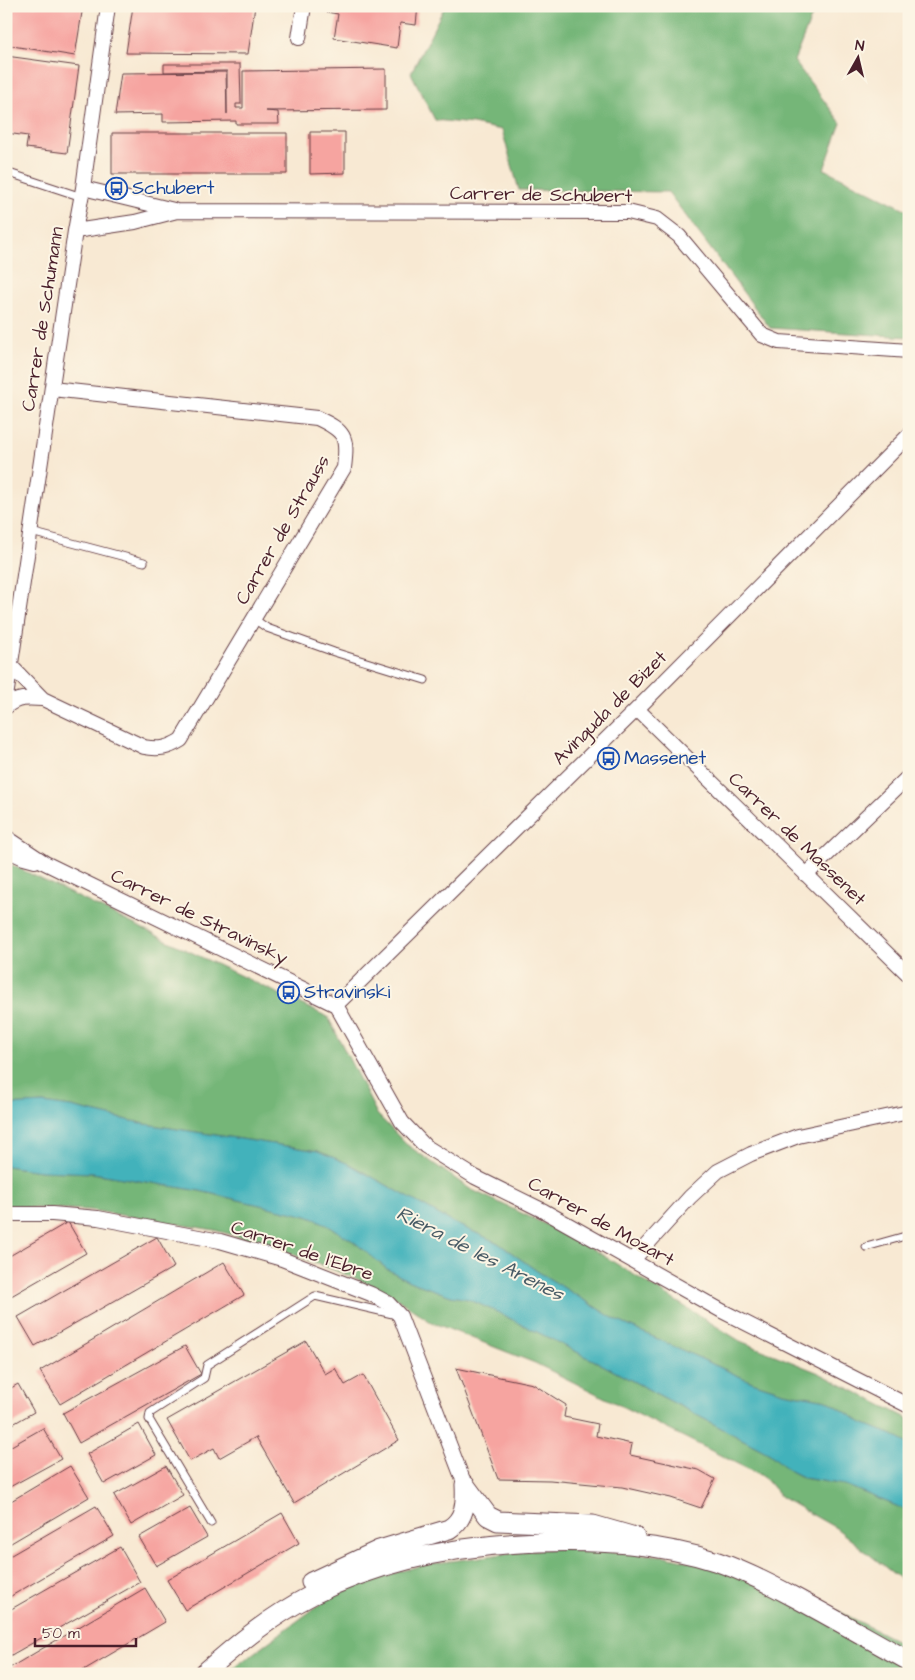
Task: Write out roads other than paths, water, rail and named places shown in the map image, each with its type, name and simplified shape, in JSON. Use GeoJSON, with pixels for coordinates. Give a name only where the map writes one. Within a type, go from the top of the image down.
{"type":"FeatureCollection","features":[{"type":"Feature","properties":{"kind":"main road"},"geometry":{"type":"LineString","coordinates":[[465,1485],[488,1516],[498,1522],[593,1525],[618,1531],[670,1550]]}},
{"type":"Feature","properties":{"kind":"main road"},"geometry":{"type":"LineString","coordinates":[[232,1648],[252,1623],[265,1612],[310,1582],[379,1550],[449,1529],[457,1524],[466,1500],[465,1485]]}},
{"type":"Feature","properties":{"kind":"main road"},"geometry":{"type":"LineString","coordinates":[[203,1674],[232,1648],[277,1615],[312,1595],[370,1571],[426,1554],[494,1545],[588,1541],[636,1544],[719,1562],[756,1578],[818,1610],[909,1661]]}},
{"type":"Feature","properties":{"kind":"street","name":"Carrer de Schumann"},"geometry":{"type":"LineString","coordinates":[[6,697],[82,193],[108,6]]}},
{"type":"Feature","properties":{"kind":"street"},"geometry":{"type":"LineString","coordinates":[[299,38],[304,6]]}},
{"type":"Feature","properties":{"kind":"street","name":"Carrer de Schubert"},"geometry":{"type":"LineString","coordinates":[[82,193],[177,211],[628,212],[657,219],[679,236],[762,335],[780,342],[909,351]]}},
{"type":"Feature","properties":{"kind":"street","name":"Carrer de Schubert"},"geometry":{"type":"LineString","coordinates":[[75,231],[135,222],[177,211]]}},
{"type":"Feature","properties":{"kind":"street","name":"Carrer de Strauss"},"geometry":{"type":"LineString","coordinates":[[11,666],[43,699],[144,746],[155,749],[167,748],[181,740],[344,468],[344,437],[336,427],[317,418],[52,389]]}},
{"type":"Feature","properties":{"kind":"street","name":"Avinguda de Bizet"},"geometry":{"type":"LineString","coordinates":[[336,1005],[636,709],[909,435]]}},
{"type":"Feature","properties":{"kind":"street","name":"Carrer de Strauss"},"geometry":{"type":"LineString","coordinates":[[6,707],[13,700],[27,698],[43,699]]}},
{"type":"Feature","properties":{"kind":"street","name":"Carrer de Massenet"},"geometry":{"type":"LineString","coordinates":[[636,709],[909,975]]}},
{"type":"Feature","properties":{"kind":"street"},"geometry":{"type":"LineString","coordinates":[[806,875],[909,776]]}},
{"type":"Feature","properties":{"kind":"street","name":"Carrer de Stravinsky"},"geometry":{"type":"LineString","coordinates":[[6,836],[45,863],[336,1005]]}},
{"type":"Feature","properties":{"kind":"street","name":"Carrer de Stravinsky"},"geometry":{"type":"LineString","coordinates":[[6,850],[24,858],[45,863]]}},
{"type":"Feature","properties":{"kind":"street","name":"Carrer de Mozart"},"geometry":{"type":"LineString","coordinates":[[336,1005],[402,1122],[425,1146],[475,1177],[544,1211],[722,1311],[909,1406]]}},
{"type":"Feature","properties":{"kind":"street"},"geometry":{"type":"LineString","coordinates":[[633,1260],[690,1197],[718,1171],[751,1154],[798,1136],[909,1112]]}},
{"type":"Feature","properties":{"kind":"street","name":"Carrer de l'Ebre"},"geometry":{"type":"LineString","coordinates":[[6,1214],[52,1214],[98,1218],[220,1241],[282,1259],[371,1294],[388,1303],[400,1316],[465,1485]]}},
{"type":"Feature","properties":{"kind":"lane"},"geometry":{"type":"LineString","coordinates":[[6,172],[82,193]]}},
{"type":"Feature","properties":{"kind":"lane"},"geometry":{"type":"LineString","coordinates":[[31,532],[144,562]]}},
{"type":"Feature","properties":{"kind":"lane"},"geometry":{"type":"LineString","coordinates":[[254,619],[267,628],[334,652],[425,680]]}},
{"type":"Feature","properties":{"kind":"lane"},"geometry":{"type":"LineString","coordinates":[[866,1247],[909,1235]]}},
{"type":"Feature","properties":{"kind":"lane"},"geometry":{"type":"LineString","coordinates":[[211,1523],[149,1419],[150,1413],[204,1378],[207,1365],[315,1296],[400,1316]]}},
{"type":"Feature","properties":{"kind":"water","name":"Riera de les Arenes"},"geometry":{"type":"Polygon","coordinates":[[[43,1103],[71,1107],[145,1124],[318,1151],[349,1164],[454,1223],[498,1243],[537,1271],[616,1320],[752,1382],[783,1392],[827,1400],[862,1423],[895,1436],[909,1445],[909,1511],[845,1485],[804,1478],[790,1471],[770,1454],[597,1362],[499,1313],[468,1299],[451,1296],[409,1281],[387,1269],[353,1241],[322,1222],[307,1216],[200,1191],[93,1173],[40,1171],[6,1166],[6,1105],[43,1103]]]}},
{"type":"Feature","properties":{"kind":"place","name":"Schubert"},"geometry":{"type":"Point","coordinates":[116,188]}},
{"type":"Feature","properties":{"kind":"place","name":"Massenet"},"geometry":{"type":"Point","coordinates":[608,758]}},
{"type":"Feature","properties":{"kind":"place","name":"Stravinski"},"geometry":{"type":"Point","coordinates":[288,992]}}]}
